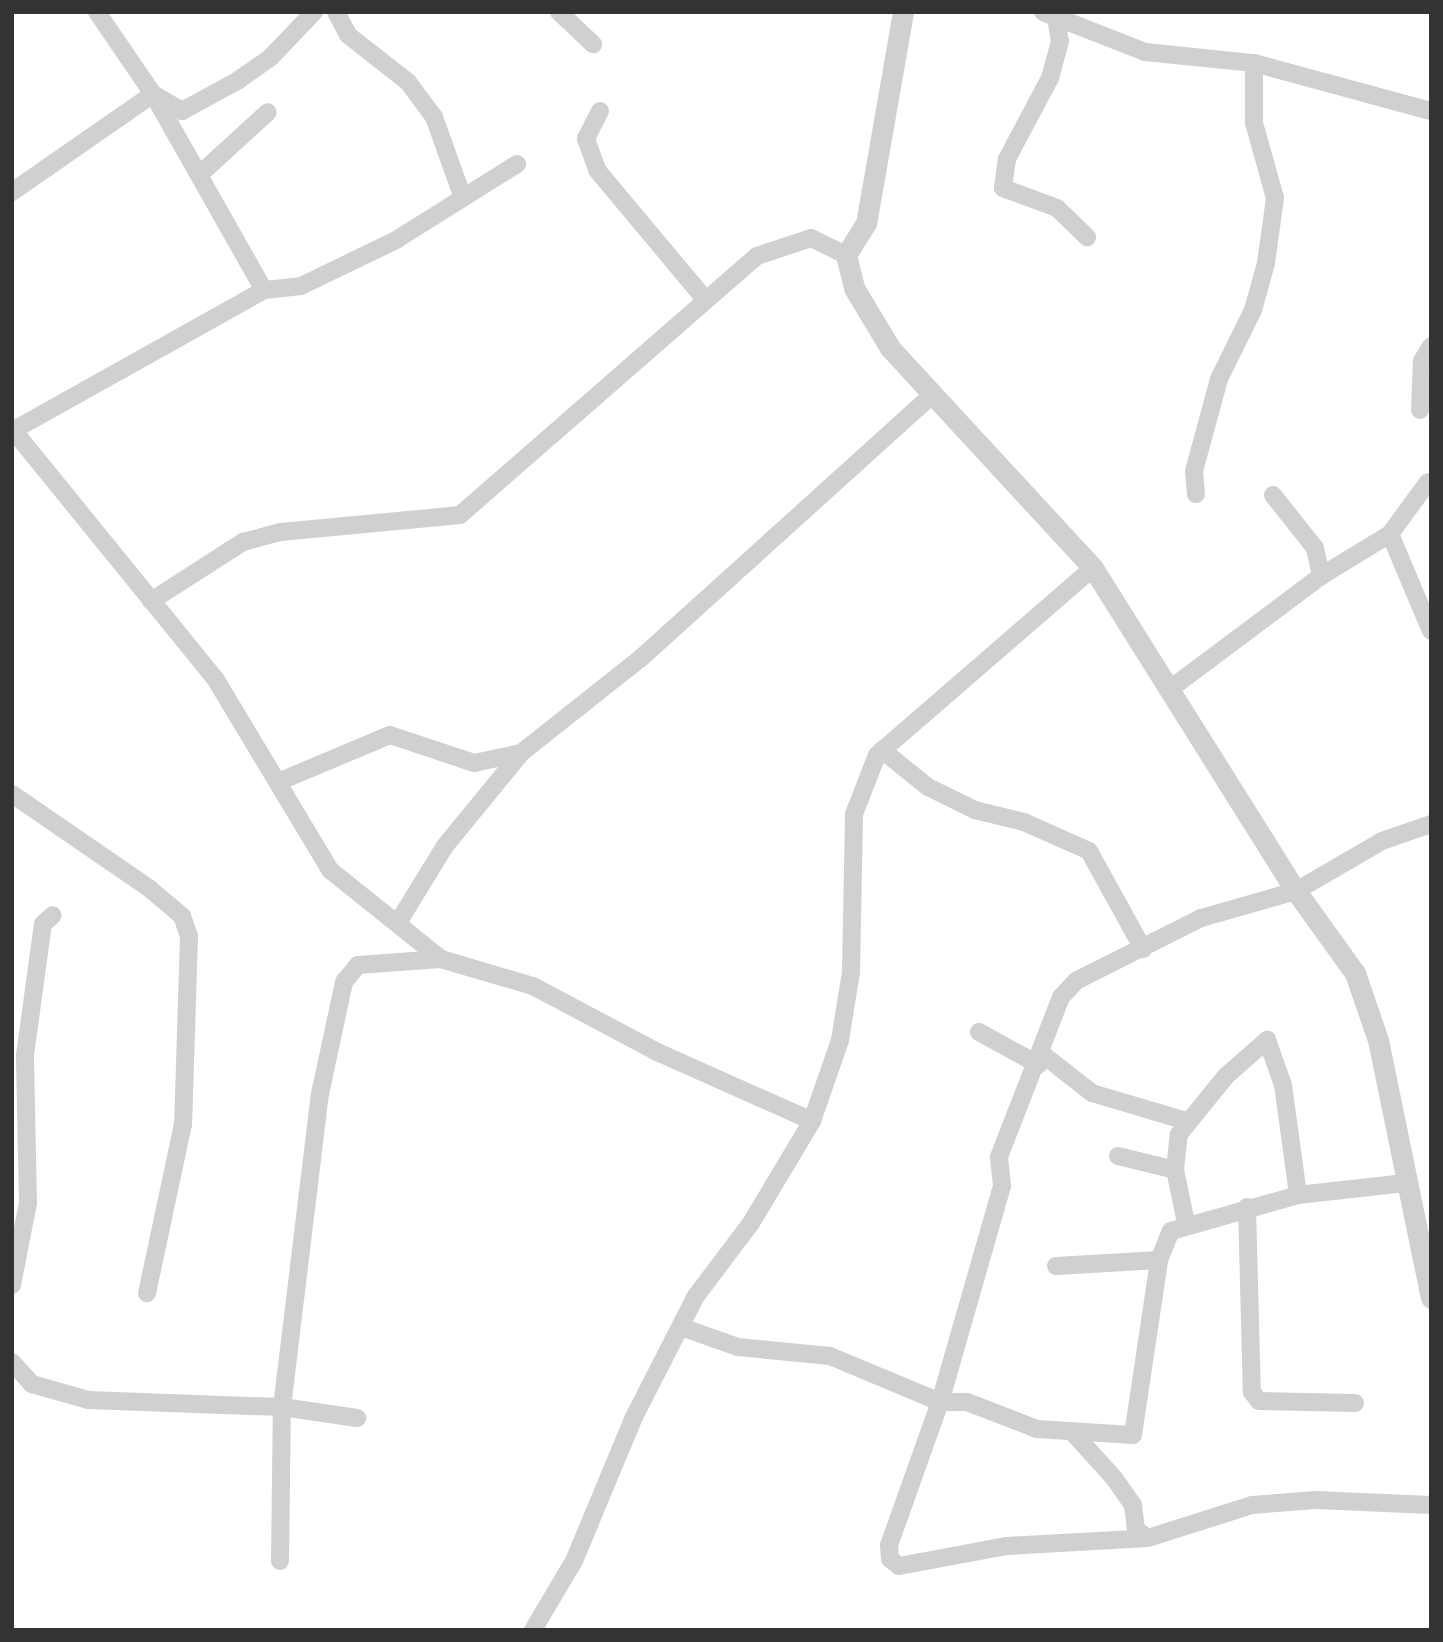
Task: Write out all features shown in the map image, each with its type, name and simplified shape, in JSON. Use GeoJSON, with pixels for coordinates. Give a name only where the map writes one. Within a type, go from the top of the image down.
{"type":"FeatureCollection","features":[{"type":"Feature","properties":{"kind":"street"},"geometry":{"type":"LineString","coordinates":[[97,12],[153,94],[264,289]]}},
{"type":"Feature","properties":{"kind":"street"},"geometry":{"type":"LineString","coordinates":[[153,94],[182,111],[270,58],[314,12]]}},
{"type":"Feature","properties":{"kind":"street"},"geometry":{"type":"LineString","coordinates":[[336,12],[348,36],[408,82],[434,117],[463,198]]}},
{"type":"Feature","properties":{"kind":"street"},"geometry":{"type":"LineString","coordinates":[[559,12],[593,44]]}},
{"type":"Feature","properties":{"kind":"street"},"geometry":{"type":"LineString","coordinates":[[846,255],[867,215],[903,12]]}},
{"type":"Feature","properties":{"kind":"street"},"geometry":{"type":"LineString","coordinates":[[1049,14],[1145,52],[1254,63],[1431,111]]}},
{"type":"Feature","properties":{"kind":"street"},"geometry":{"type":"LineString","coordinates":[[1049,14],[1060,41],[1050,78],[1007,159],[1003,188],[1058,208],[1087,237]]}},
{"type":"Feature","properties":{"kind":"street"},"geometry":{"type":"LineString","coordinates":[[1196,494],[1195,471],[1221,374],[1253,310],[1275,198],[1254,123],[1254,63]]}},
{"type":"Feature","properties":{"kind":"street"},"geometry":{"type":"LineString","coordinates":[[12,192],[153,94]]}},
{"type":"Feature","properties":{"kind":"street"},"geometry":{"type":"LineString","coordinates":[[600,111],[586,139],[597,170],[705,299]]}},
{"type":"Feature","properties":{"kind":"street"},"geometry":{"type":"LineString","coordinates":[[199,174],[268,112]]}},
{"type":"Feature","properties":{"kind":"street"},"geometry":{"type":"LineString","coordinates":[[442,959],[399,921],[330,870],[246,722],[13,431],[264,289],[315,281],[463,198],[517,164]]}},
{"type":"Feature","properties":{"kind":"street"},"geometry":{"type":"LineString","coordinates":[[150,601],[243,542],[281,532],[460,515],[757,256],[790,241],[811,238],[846,255],[866,314],[932,395],[1093,568],[1296,891],[1355,973],[1378,1040],[1405,1183],[1430,1292]]}},
{"type":"Feature","properties":{"kind":"street"},"geometry":{"type":"LineString","coordinates":[[1420,410],[1422,361],[1431,346]]}},
{"type":"Feature","properties":{"kind":"street"},"geometry":{"type":"LineString","coordinates":[[399,921],[445,846],[521,753],[641,659],[932,395]]}},
{"type":"Feature","properties":{"kind":"street"},"geometry":{"type":"LineString","coordinates":[[1170,689],[1321,576],[1390,534],[1428,482]]}},
{"type":"Feature","properties":{"kind":"street"},"geometry":{"type":"LineString","coordinates":[[1273,495],[1315,548],[1321,576]]}},
{"type":"Feature","properties":{"kind":"street"},"geometry":{"type":"LineString","coordinates":[[1390,534],[1431,631]]}},
{"type":"Feature","properties":{"kind":"street"},"geometry":{"type":"LineString","coordinates":[[533,1630],[574,1561],[634,1417],[684,1328],[696,1296],[751,1223],[813,1121],[840,1040],[851,972],[854,814],[882,750],[1093,568]]}},
{"type":"Feature","properties":{"kind":"street"},"geometry":{"type":"LineString","coordinates":[[278,782],[390,735],[474,763],[521,753]]}},
{"type":"Feature","properties":{"kind":"street"},"geometry":{"type":"LineString","coordinates":[[882,750],[928,787],[964,804],[1089,851],[1143,949]]}},
{"type":"Feature","properties":{"kind":"street"},"geometry":{"type":"LineString","coordinates":[[12,794],[150,889],[182,916],[189,936],[183,1124],[147,1293]]}},
{"type":"Feature","properties":{"kind":"street"},"geometry":{"type":"LineString","coordinates":[[1431,824],[1382,841],[1296,891],[1201,918],[1076,981],[1061,997],[1040,1059],[999,1157],[1002,1186],[940,1402],[889,1545],[890,1559],[899,1566],[1007,1546],[1148,1538],[1252,1505],[1316,1500],[1431,1505]]}},
{"type":"Feature","properties":{"kind":"street"},"geometry":{"type":"LineString","coordinates":[[12,1285],[16,1244],[28,1203],[18,1049],[43,924],[53,915]]}},
{"type":"Feature","properties":{"kind":"street"},"geometry":{"type":"LineString","coordinates":[[280,1561],[282,1407],[320,1094],[344,982],[368,961],[442,959],[533,986],[655,1051],[813,1121]]}},
{"type":"Feature","properties":{"kind":"street"},"geometry":{"type":"LineString","coordinates":[[979,1032],[1040,1059],[1092,1093],[1186,1121]]}},
{"type":"Feature","properties":{"kind":"street"},"geometry":{"type":"LineString","coordinates":[[1186,1223],[1175,1170],[1186,1121],[1250,1051],[1267,1041],[1283,1085],[1298,1195]]}},
{"type":"Feature","properties":{"kind":"street"},"geometry":{"type":"LineString","coordinates":[[1118,1157],[1175,1170]]}},
{"type":"Feature","properties":{"kind":"street"},"geometry":{"type":"LineString","coordinates":[[684,1328],[738,1348],[830,1356],[940,1402],[967,1402],[1037,1429],[1109,1438],[1133,1436],[1139,1428],[1158,1259],[1171,1231],[1186,1223],[1298,1195],[1405,1183]]}},
{"type":"Feature","properties":{"kind":"street"},"geometry":{"type":"LineString","coordinates":[[1247,1207],[1252,1392],[1259,1401],[1354,1403]]}},
{"type":"Feature","properties":{"kind":"street"},"geometry":{"type":"LineString","coordinates":[[1056,1266],[1158,1259]]}},
{"type":"Feature","properties":{"kind":"street"},"geometry":{"type":"LineString","coordinates":[[12,1362],[32,1384],[88,1400],[282,1407],[357,1418]]}},
{"type":"Feature","properties":{"kind":"street"},"geometry":{"type":"LineString","coordinates":[[1074,1434],[1114,1478],[1133,1505],[1136,1530],[1148,1538]]}}]}
